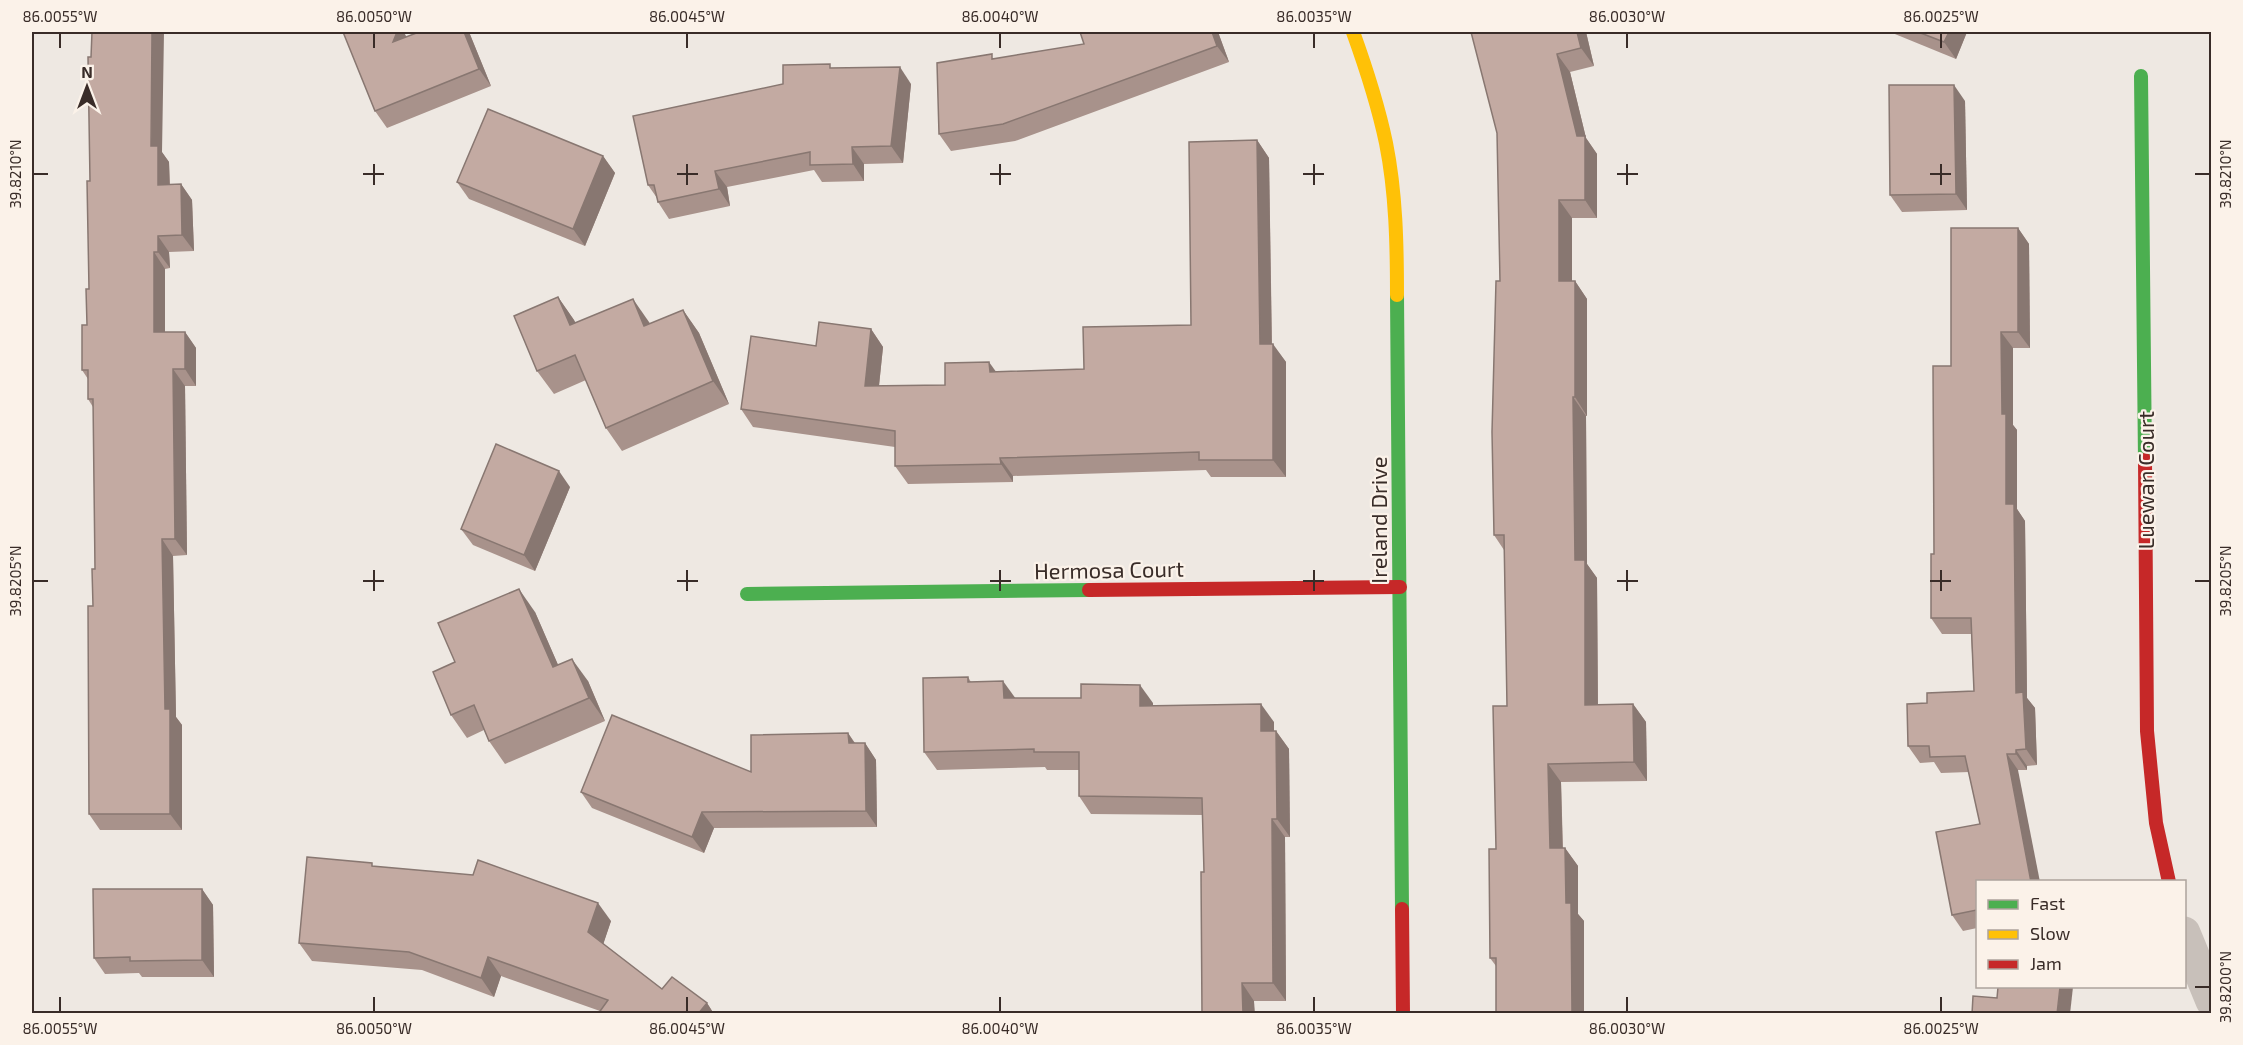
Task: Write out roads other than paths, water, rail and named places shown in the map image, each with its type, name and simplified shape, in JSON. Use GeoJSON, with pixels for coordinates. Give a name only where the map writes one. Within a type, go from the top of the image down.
{"type":"FeatureCollection","features":[{"type":"Feature","properties":{"kind":"street","name":"Ireland Drive"},"geometry":{"type":"LineString","coordinates":[[1353,32],[1369,78],[1386,144],[1397,236],[1403,1014]]}},
{"type":"Feature","properties":{"kind":"street","name":"Luewan Court"},"geometry":{"type":"LineString","coordinates":[[2141,76],[2147,731],[2157,823],[2169,880]]}},
{"type":"Feature","properties":{"kind":"street","name":"Hermosa Court"},"geometry":{"type":"LineString","coordinates":[[747,594],[1400,587]]}},
{"type":"Feature","properties":{"kind":"street"},"geometry":{"type":"LineString","coordinates":[[2186,938],[2211,1001]]}}]}
